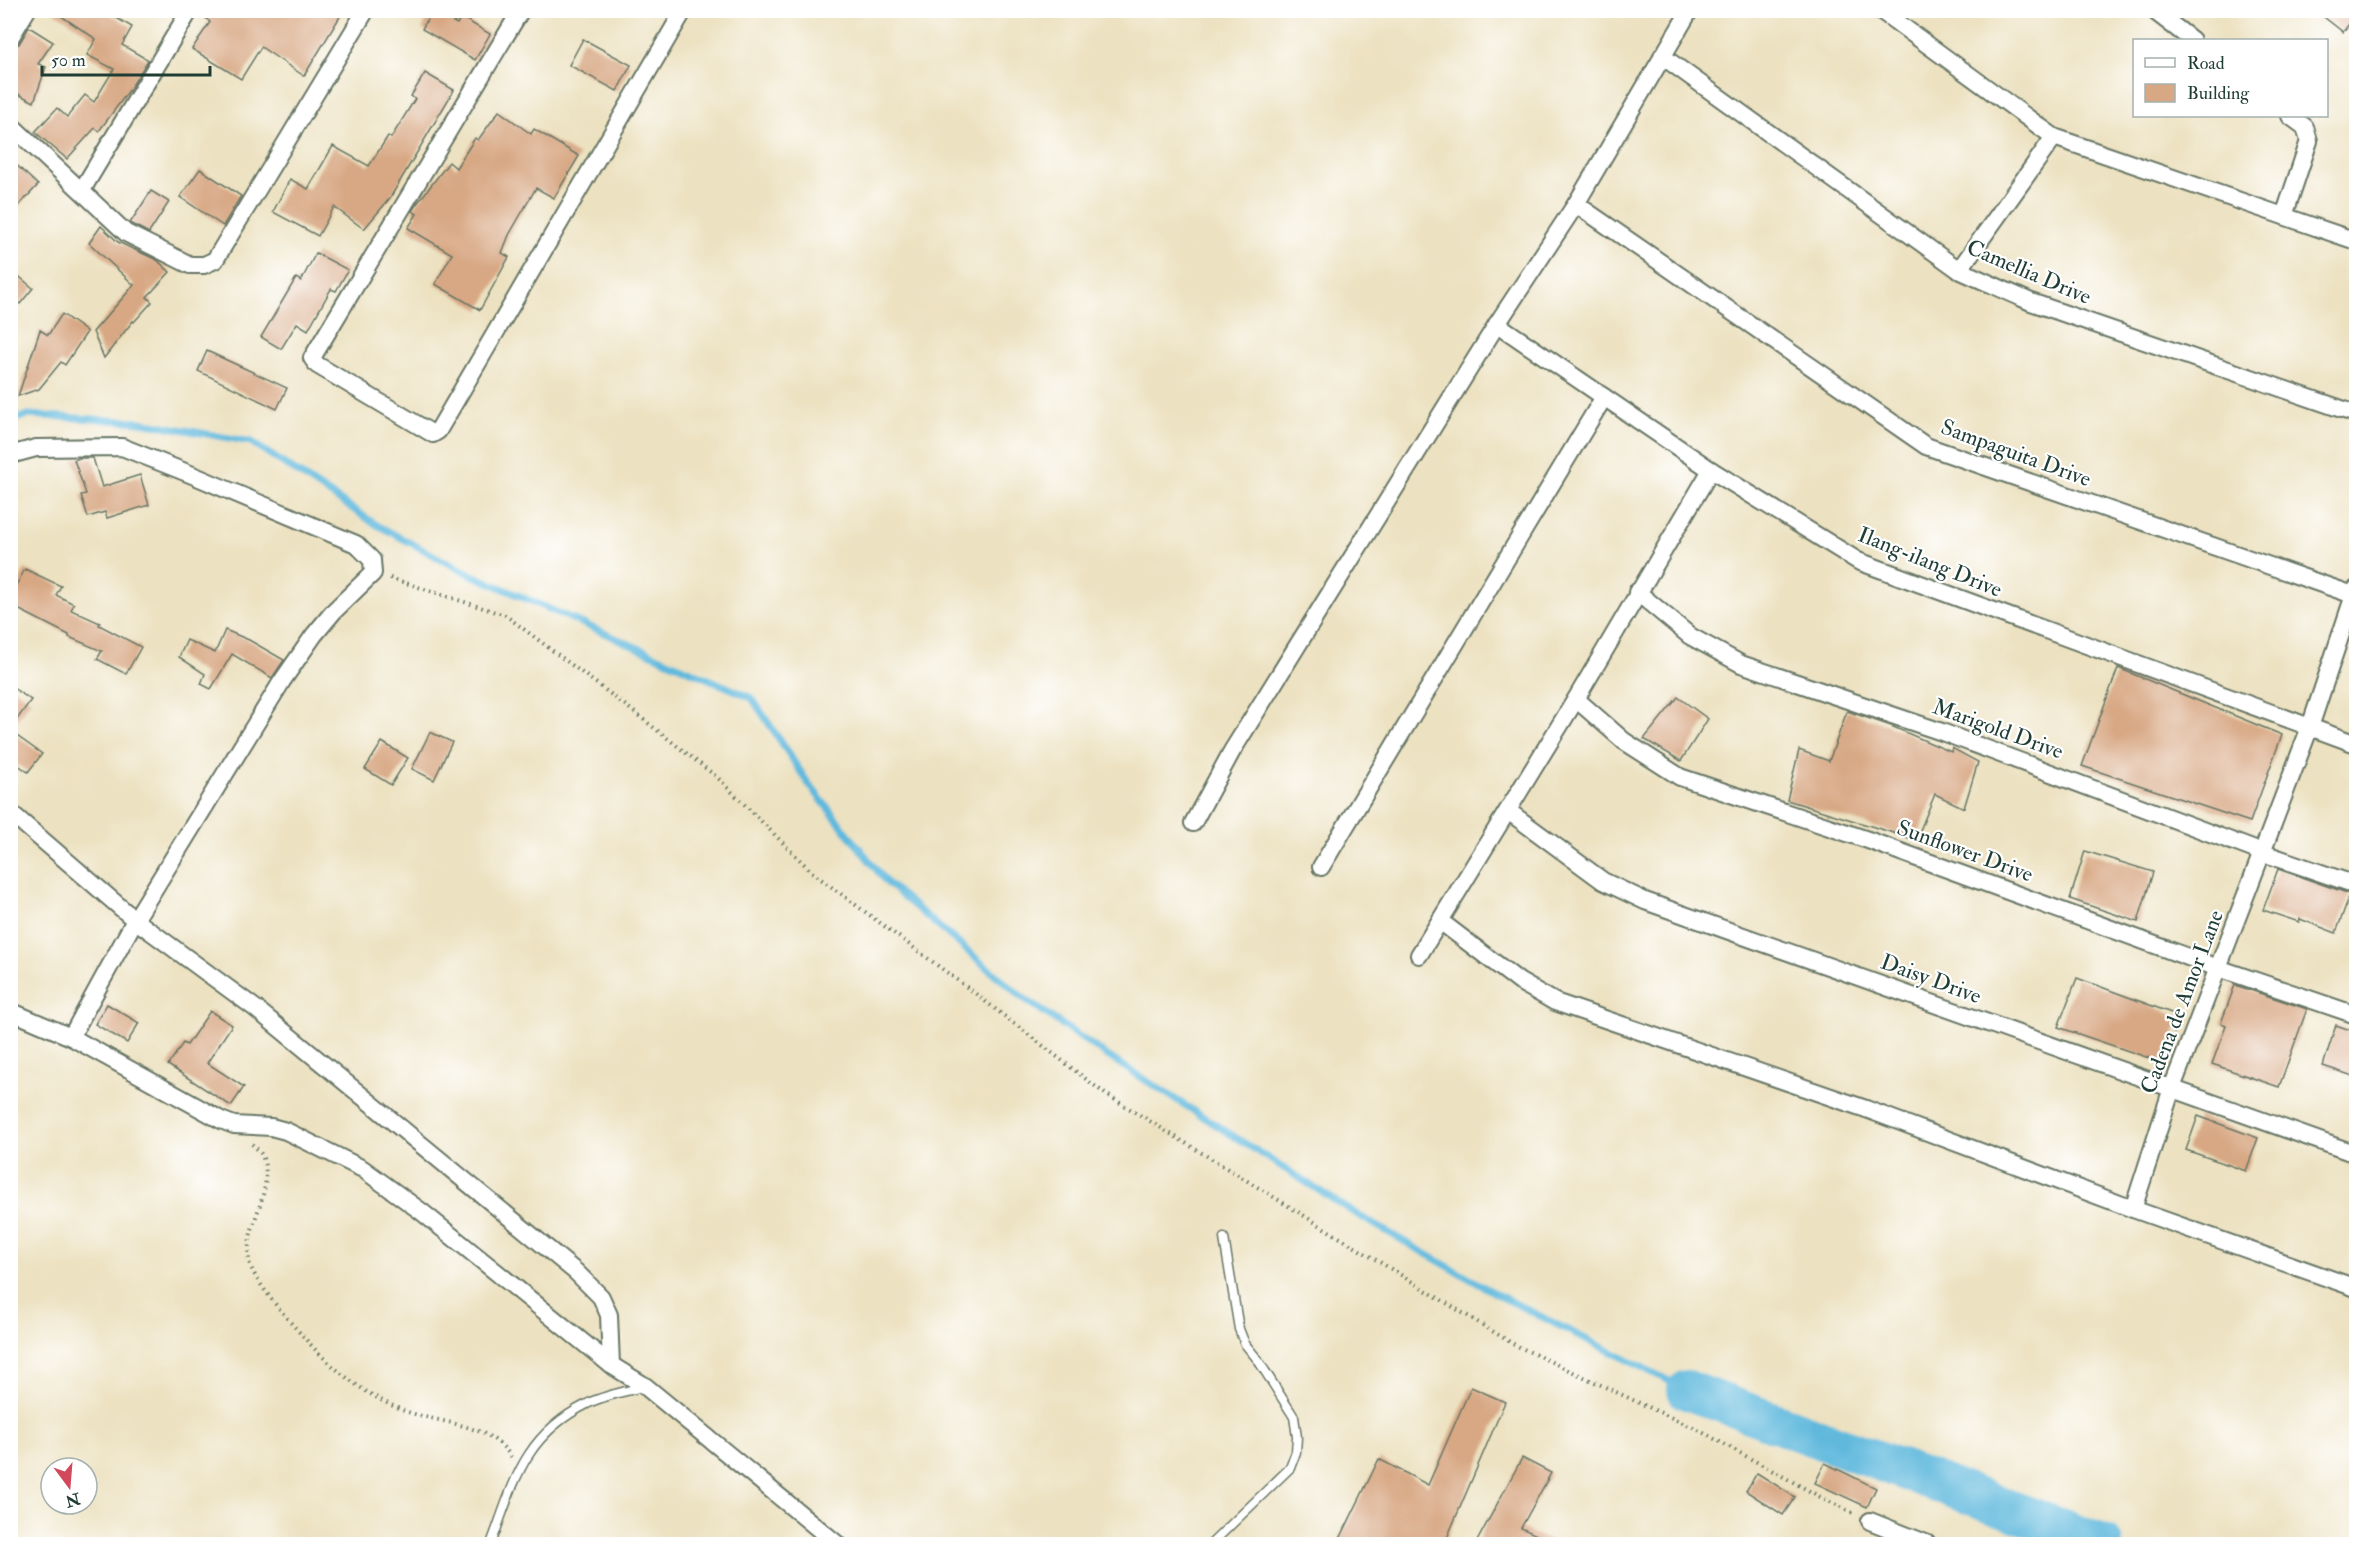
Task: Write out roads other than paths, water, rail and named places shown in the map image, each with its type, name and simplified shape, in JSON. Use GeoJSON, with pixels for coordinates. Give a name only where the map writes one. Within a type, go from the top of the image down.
{"type":"FeatureCollection","features":[{"type":"Feature","properties":{"kind":"street"},"geometry":{"type":"LineString","coordinates":[[10,38],[27,10]]}},
{"type":"Feature","properties":{"kind":"street"},"geometry":{"type":"LineString","coordinates":[[82,190],[190,10]]}},
{"type":"Feature","properties":{"kind":"street"},"geometry":{"type":"LineString","coordinates":[[10,124],[126,233],[190,265],[204,265],[215,260],[366,10]]}},
{"type":"Feature","properties":{"kind":"street"},"geometry":{"type":"LineString","coordinates":[[521,10],[312,358],[317,365],[433,434],[438,431],[684,10]]}},
{"type":"Feature","properties":{"kind":"street"},"geometry":{"type":"LineString","coordinates":[[1193,823],[1232,751],[1497,324],[1576,204],[1690,10]]}},
{"type":"Feature","properties":{"kind":"street"},"geometry":{"type":"LineString","coordinates":[[1880,10],[2054,138],[2356,241]]}},
{"type":"Feature","properties":{"kind":"street"},"geometry":{"type":"LineString","coordinates":[[2153,10],[2191,39]]}},
{"type":"Feature","properties":{"kind":"street","name":"Camellia Drive"},"geometry":{"type":"LineString","coordinates":[[1662,56],[1959,270],[2031,302],[2356,414]]}},
{"type":"Feature","properties":{"kind":"street"},"geometry":{"type":"LineString","coordinates":[[2283,216],[2308,141],[2305,127],[2291,117]]}},
{"type":"Feature","properties":{"kind":"street"},"geometry":{"type":"LineString","coordinates":[[1959,270],[2054,138]]}},
{"type":"Feature","properties":{"kind":"street","name":"Sampaguita Drive"},"geometry":{"type":"LineString","coordinates":[[1576,204],[1926,446],[2356,593]]}},
{"type":"Feature","properties":{"kind":"street","name":"Ilang-ilang Drive"},"geometry":{"type":"LineString","coordinates":[[1497,324],[1711,470],[1858,561],[2356,744]]}},
{"type":"Feature","properties":{"kind":"street"},"geometry":{"type":"LineString","coordinates":[[1321,867],[1604,397]]}},
{"type":"Feature","properties":{"kind":"street"},"geometry":{"type":"LineString","coordinates":[[10,454],[36,448],[122,447],[356,544],[372,560],[373,573],[334,611],[282,681],[135,920],[71,1037]]}},
{"type":"Feature","properties":{"kind":"street"},"geometry":{"type":"LineString","coordinates":[[1419,955],[1576,699],[1711,470]]}},
{"type":"Feature","properties":{"kind":"street","name":"Marigold Drive"},"geometry":{"type":"LineString","coordinates":[[1637,592],[1690,636],[1741,664],[1942,732],[2263,853],[2356,885]]}},
{"type":"Feature","properties":{"kind":"street","name":"Cadena de Amor Lane"},"geometry":{"type":"LineString","coordinates":[[2133,1209],[2172,1089],[2310,727],[2356,593]]}},
{"type":"Feature","properties":{"kind":"street","name":"Sunflower Drive"},"geometry":{"type":"LineString","coordinates":[[1576,699],[1624,741],[1680,777],[1868,840],[2218,968],[2356,1015]]}},
{"type":"Feature","properties":{"kind":"street","name":"Daisy Drive"},"geometry":{"type":"LineString","coordinates":[[1508,811],[1603,881],[1645,901],[2356,1154]]}},
{"type":"Feature","properties":{"kind":"street"},"geometry":{"type":"LineString","coordinates":[[10,812],[135,920],[255,1008],[576,1272],[601,1297],[609,1315],[611,1365]]}},
{"type":"Feature","properties":{"kind":"street"},"geometry":{"type":"LineString","coordinates":[[1440,921],[1520,982],[1555,1002],[1866,1109],[2133,1209],[2356,1288]]}},
{"type":"Feature","properties":{"kind":"street"},"geometry":{"type":"LineString","coordinates":[[10,1011],[71,1037],[221,1120],[234,1125],[271,1127],[286,1131],[363,1168],[422,1212],[611,1365],[645,1386],[837,1545]]}},
{"type":"Feature","properties":{"kind":"street"},"geometry":{"type":"LineString","coordinates":[[1870,1521],[1928,1545]]}},
{"type":"Feature","properties":{"kind":"lane"},"geometry":{"type":"LineString","coordinates":[[1211,1545],[1290,1468],[1296,1452],[1297,1437],[1294,1417],[1258,1360],[1245,1344],[1239,1329],[1224,1238]]}},
{"type":"Feature","properties":{"kind":"lane"},"geometry":{"type":"LineString","coordinates":[[491,1545],[518,1471],[542,1435],[588,1404],[645,1386]]}},
{"type":"Feature","properties":{"kind":"waterway"},"geometry":{"type":"LineString","coordinates":[[10,421],[28,415],[141,422],[251,442],[377,525],[463,571],[752,698],[808,783],[887,883],[1022,997],[1109,1057],[1356,1214],[1500,1296],[1687,1390]]}},
{"type":"Feature","properties":{"kind":"waterway"},"geometry":{"type":"LineString","coordinates":[[1687,1390],[2103,1544]]}}]}
